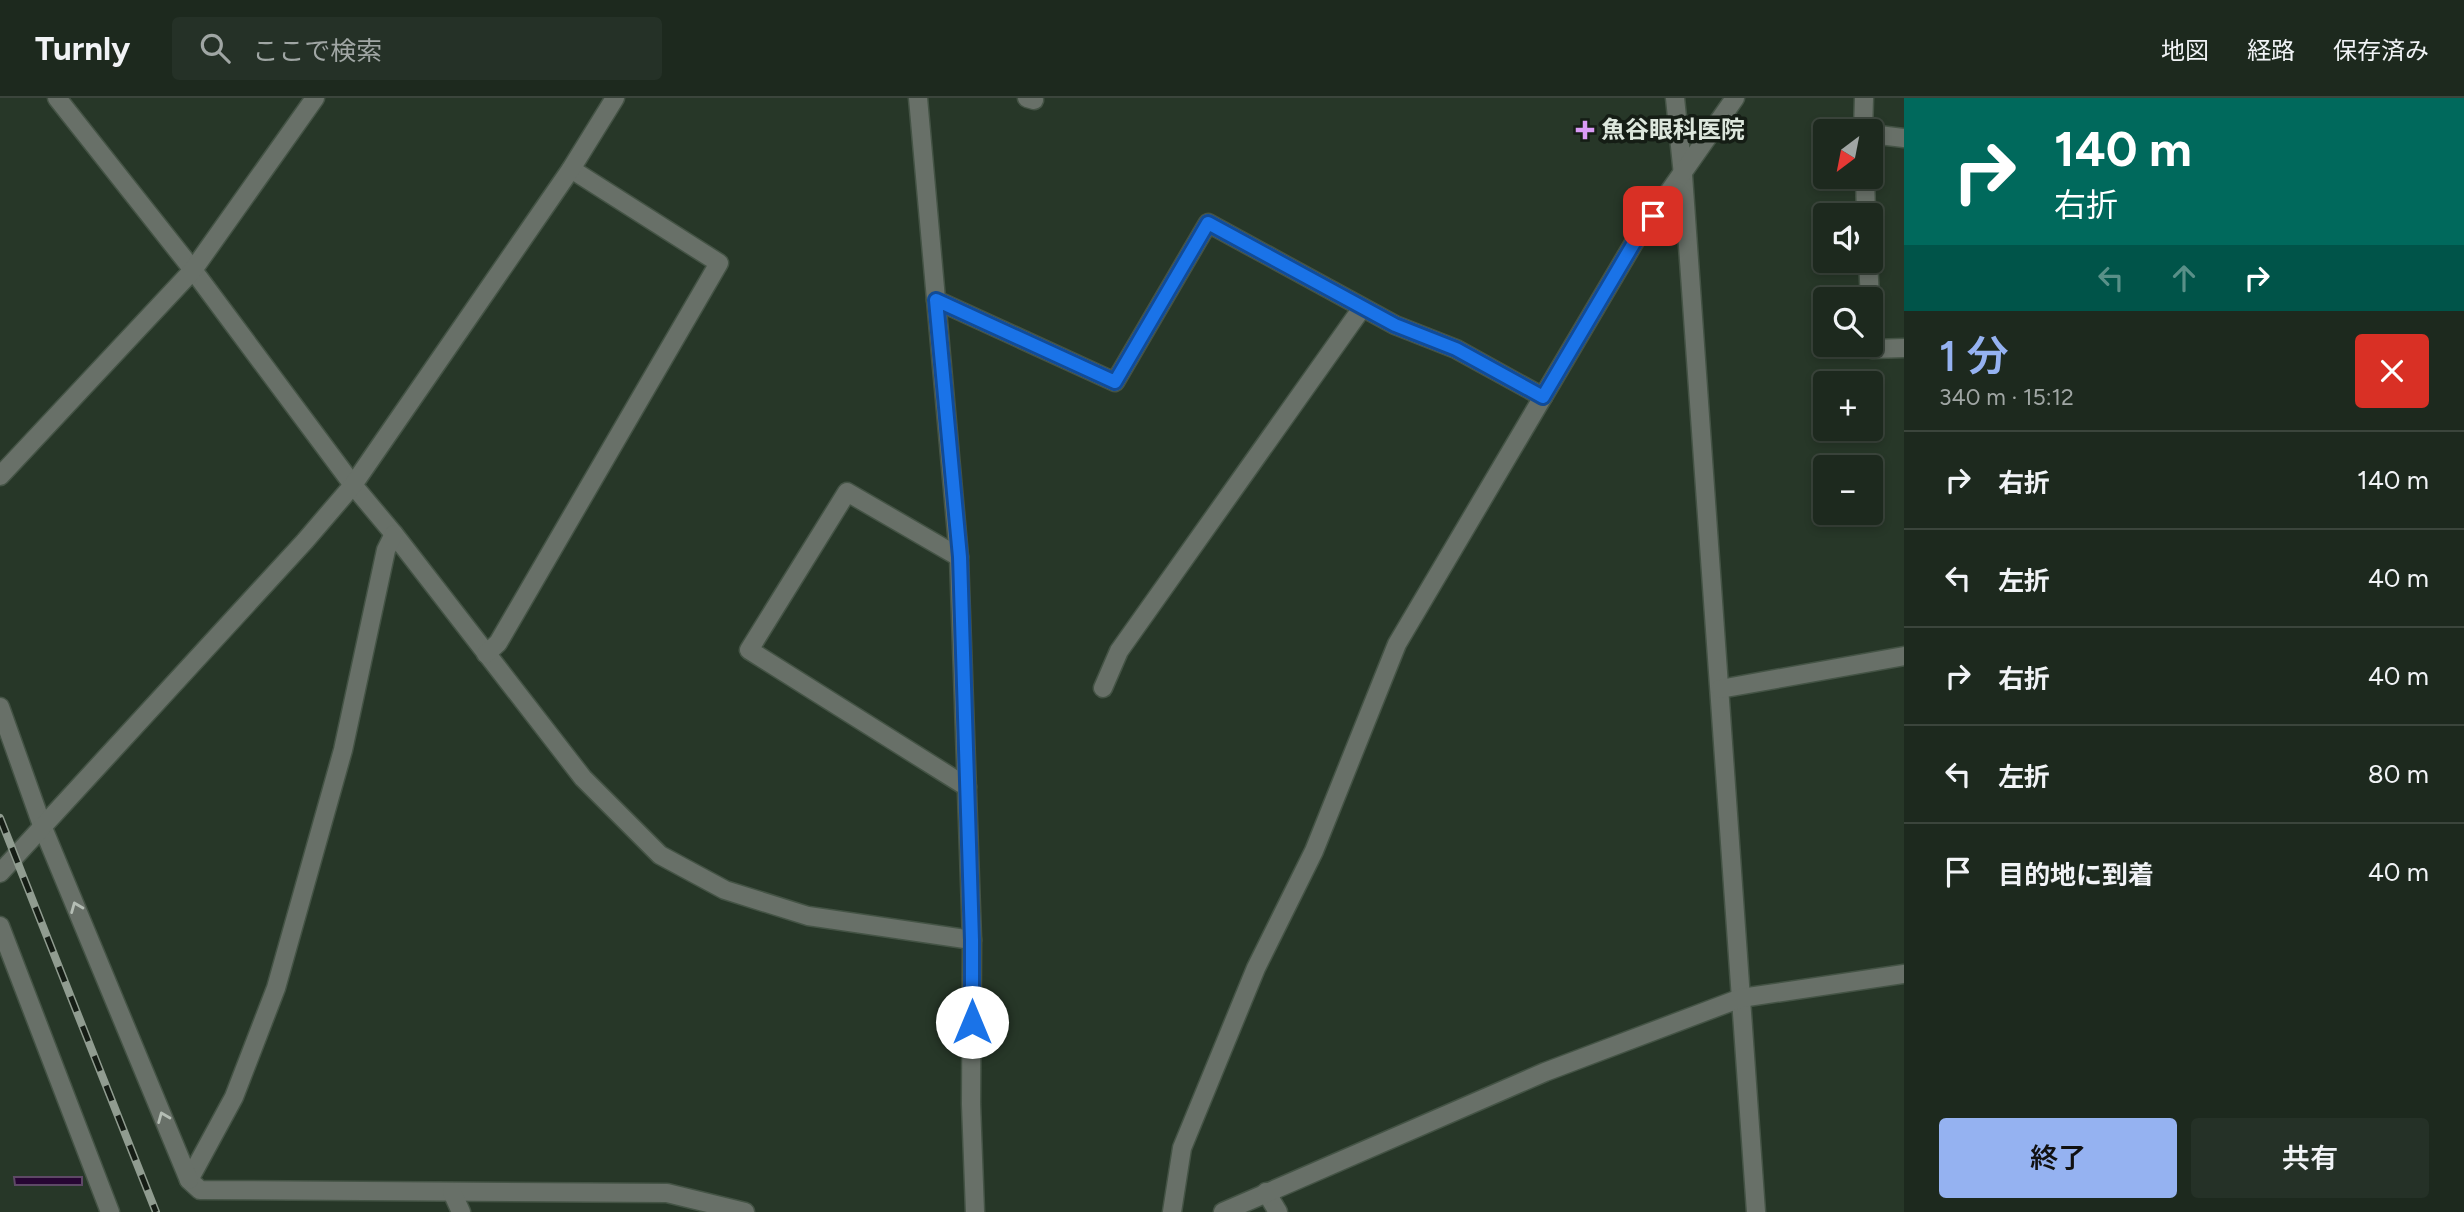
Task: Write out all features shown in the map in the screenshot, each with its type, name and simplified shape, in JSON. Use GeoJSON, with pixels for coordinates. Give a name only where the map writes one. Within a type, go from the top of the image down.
{"type":"FeatureCollection","features":[{"type":"Feature","properties":{"kind":"street"},"geometry":{"type":"LineString","coordinates":[[57,98],[193,270],[353,485],[583,778],[660,855],[725,890],[808,916],[972,940]]}},
{"type":"Feature","properties":{"kind":"street"},"geometry":{"type":"LineString","coordinates":[[0,476],[193,270],[315,98]]}},
{"type":"Feature","properties":{"kind":"street"},"geometry":{"type":"LineString","coordinates":[[0,873],[305,541],[353,485],[571,169],[615,98]]}},
{"type":"Feature","properties":{"kind":"street"},"geometry":{"type":"LineString","coordinates":[[918,98],[960,557],[972,940],[971,1104],[975,1212]]}},
{"type":"Feature","properties":{"kind":"street"},"geometry":{"type":"LineString","coordinates":[[1675,98],[1756,1212]]}},
{"type":"Feature","properties":{"kind":"street"},"geometry":{"type":"LineString","coordinates":[[1172,1212],[1182,1148],[1256,968],[1314,851],[1396,644],[1638,236],[1735,98]]}},
{"type":"Feature","properties":{"kind":"street"},"geometry":{"type":"LineString","coordinates":[[1863,119],[1864,98]]}},
{"type":"Feature","properties":{"kind":"street"},"geometry":{"type":"LineString","coordinates":[[1883,135],[1904,138]]}},
{"type":"Feature","properties":{"kind":"street"},"geometry":{"type":"LineString","coordinates":[[486,654],[498,643],[719,262],[571,169]]}},
{"type":"Feature","properties":{"kind":"street"},"geometry":{"type":"LineString","coordinates":[[936,300],[1115,382],[1208,223],[1362,308],[1395,325],[1456,349],[1543,397]]}},
{"type":"Feature","properties":{"kind":"street"},"geometry":{"type":"LineString","coordinates":[[1104,688],[1119,651],[1362,308]]}},
{"type":"Feature","properties":{"kind":"street"},"geometry":{"type":"LineString","coordinates":[[1883,349],[1904,348]]}},
{"type":"Feature","properties":{"kind":"street"},"geometry":{"type":"LineString","coordinates":[[960,557],[847,492],[749,650],[967,787]]}},
{"type":"Feature","properties":{"kind":"street"},"geometry":{"type":"LineString","coordinates":[[189,1180],[234,1097],[276,988],[343,750],[386,550],[394,534]]}},
{"type":"Feature","properties":{"kind":"street"},"geometry":{"type":"LineString","coordinates":[[1720,689],[1904,656]]}},
{"type":"Feature","properties":{"kind":"street"},"geometry":{"type":"LineString","coordinates":[[0,708],[43,828],[189,1180],[200,1190],[667,1193],[745,1212]]}},
{"type":"Feature","properties":{"kind":"street"},"geometry":{"type":"LineString","coordinates":[[0,926],[110,1212]]}},
{"type":"Feature","properties":{"kind":"street"},"geometry":{"type":"LineString","coordinates":[[1223,1212],[1545,1072],[1741,998],[1904,974]]}},
{"type":"Feature","properties":{"kind":"street"},"geometry":{"type":"LineString","coordinates":[[452,1192],[461,1212]]}},
{"type":"Feature","properties":{"kind":"street"},"geometry":{"type":"LineString","coordinates":[[1266,1192],[1278,1212]]}},
{"type":"Feature","properties":{"kind":"shaded area"},"geometry":{"type":"Polygon","coordinates":[[[14,1177],[82,1177],[82,1185],[15,1185],[14,1177]]]}},
{"type":"Feature","properties":{"kind":"railway"},"geometry":{"type":"LineString","coordinates":[[0,818],[156,1212]]}},
{"type":"Feature","properties":{"kind":"place","name":"魚谷眼科医院"},"geometry":{"type":"Point","coordinates":[1585,130]}},
{"type":"Feature","properties":{"kind":"route"},"geometry":{"type":"LineString","coordinates":[[972,1022],[972,940],[960,557],[936,300],[1115,382],[1208,223],[1362,308],[1395,325],[1456,349],[1543,397],[1638,236],[1653,216]]}}]}
